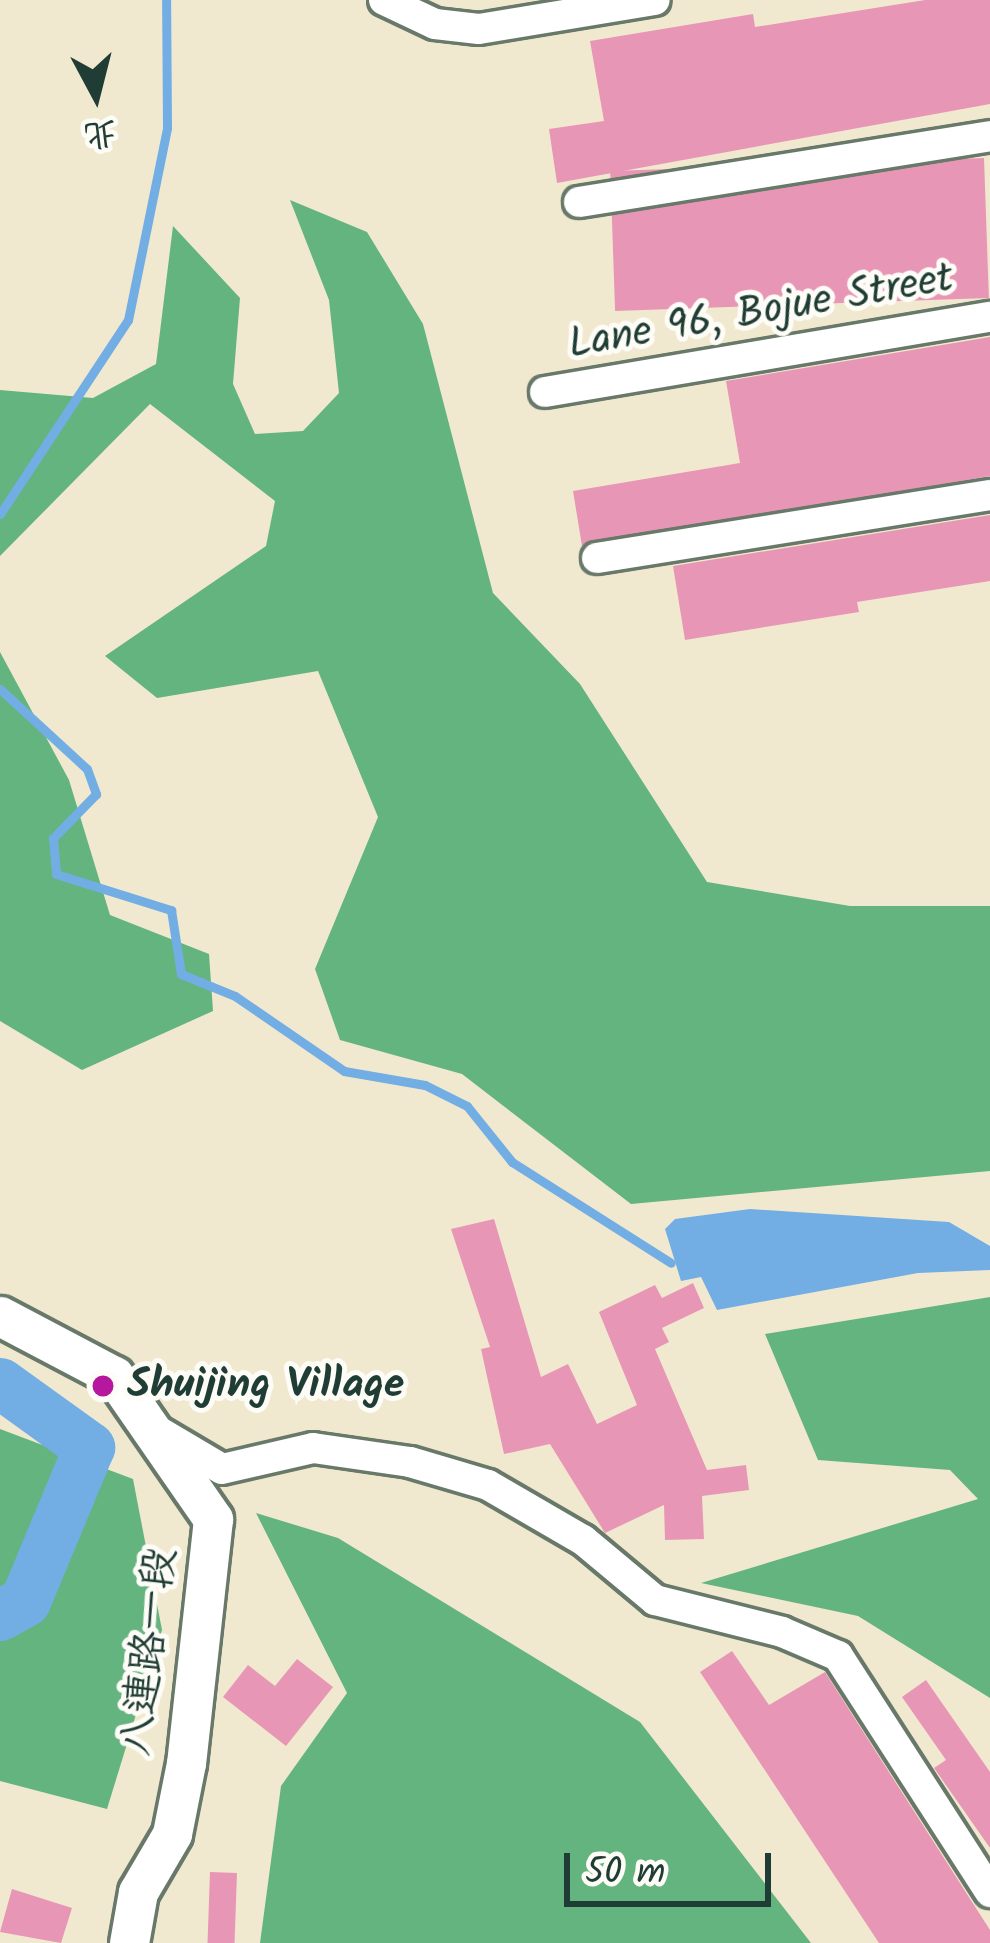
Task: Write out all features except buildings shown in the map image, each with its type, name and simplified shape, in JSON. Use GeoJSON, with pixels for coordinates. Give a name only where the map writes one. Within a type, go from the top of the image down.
{"type":"FeatureCollection","features":[{"type":"Feature","properties":{"kind":"street"},"geometry":{"type":"LineString","coordinates":[[384,0],[435,24],[479,28],[655,0]]}},
{"type":"Feature","properties":{"kind":"street"},"geometry":{"type":"LineString","coordinates":[[579,202],[990,136]]}},
{"type":"Feature","properties":{"kind":"street","name":"Lane 96, Bojue Street"},"geometry":{"type":"LineString","coordinates":[[545,392],[990,317]]}},
{"type":"Feature","properties":{"kind":"street"},"geometry":{"type":"LineString","coordinates":[[597,558],[990,495]]}},
{"type":"Feature","properties":{"kind":"street","name":"八連路一段"},"geometry":{"type":"LineString","coordinates":[[0,1316],[114,1376],[140,1421],[213,1519],[183,1780],[172,1834],[138,1892],[129,1943]]}},
{"type":"Feature","properties":{"kind":"street"},"geometry":{"type":"LineString","coordinates":[[140,1421],[222,1469],[313,1448],[410,1462],[488,1485],[583,1540],[655,1600],[782,1632],[838,1656],[990,1892]]}},
{"type":"Feature","properties":{"kind":"green space"},"geometry":{"type":"Polygon","coordinates":[[[290,200],[367,232],[423,324],[493,593],[580,684],[707,882],[850,906],[990,906],[990,1171],[631,1204],[462,1074],[340,1040],[315,969],[378,817],[318,671],[157,698],[105,656],[266,546],[275,501],[150,404],[0,556],[0,390],[93,398],[156,364],[173,226],[240,298],[233,384],[255,434],[303,431],[339,393],[329,300],[290,200]]]}},
{"type":"Feature","properties":{"kind":"green space"},"geometry":{"type":"Polygon","coordinates":[[[0,652],[69,780],[110,915],[209,954],[213,1011],[82,1070],[0,1021],[0,652]]]}},
{"type":"Feature","properties":{"kind":"green space"},"geometry":{"type":"Polygon","coordinates":[[[990,1297],[990,1698],[858,1616],[701,1583],[978,1499],[950,1470],[818,1460],[765,1334],[990,1297]]]}},
{"type":"Feature","properties":{"kind":"green space"},"geometry":{"type":"Polygon","coordinates":[[[0,1429],[133,1479],[162,1630],[107,1809],[0,1781],[0,1429]]]}},
{"type":"Feature","properties":{"kind":"green space"},"geometry":{"type":"Polygon","coordinates":[[[256,1513],[338,1538],[640,1722],[811,1943],[260,1943],[281,1786],[347,1693],[256,1513]]]}},
{"type":"Feature","properties":{"kind":"water"},"geometry":{"type":"Polygon","coordinates":[[[750,1209],[949,1222],[990,1246],[990,1270],[918,1273],[717,1310],[701,1277],[681,1281],[665,1229],[675,1219],[750,1209]]]}},
{"type":"Feature","properties":{"kind":"waterway"},"geometry":{"type":"LineString","coordinates":[[0,514],[128,320],[167,128],[166,0]]}},
{"type":"Feature","properties":{"kind":"waterway"},"geometry":{"type":"LineString","coordinates":[[0,689],[87,769],[96,794],[53,838],[56,874],[171,910],[181,974],[235,996],[344,1071],[425,1085],[467,1106],[512,1162],[671,1263]]}},
{"type":"Feature","properties":{"kind":"waterway"},"geometry":{"type":"LineString","coordinates":[[0,1383],[89,1447],[25,1601],[0,1615]]}},
{"type":"Feature","properties":{"kind":"place","name":"Shuijing Village"},"geometry":{"type":"Point","coordinates":[103,1386]}}]}
